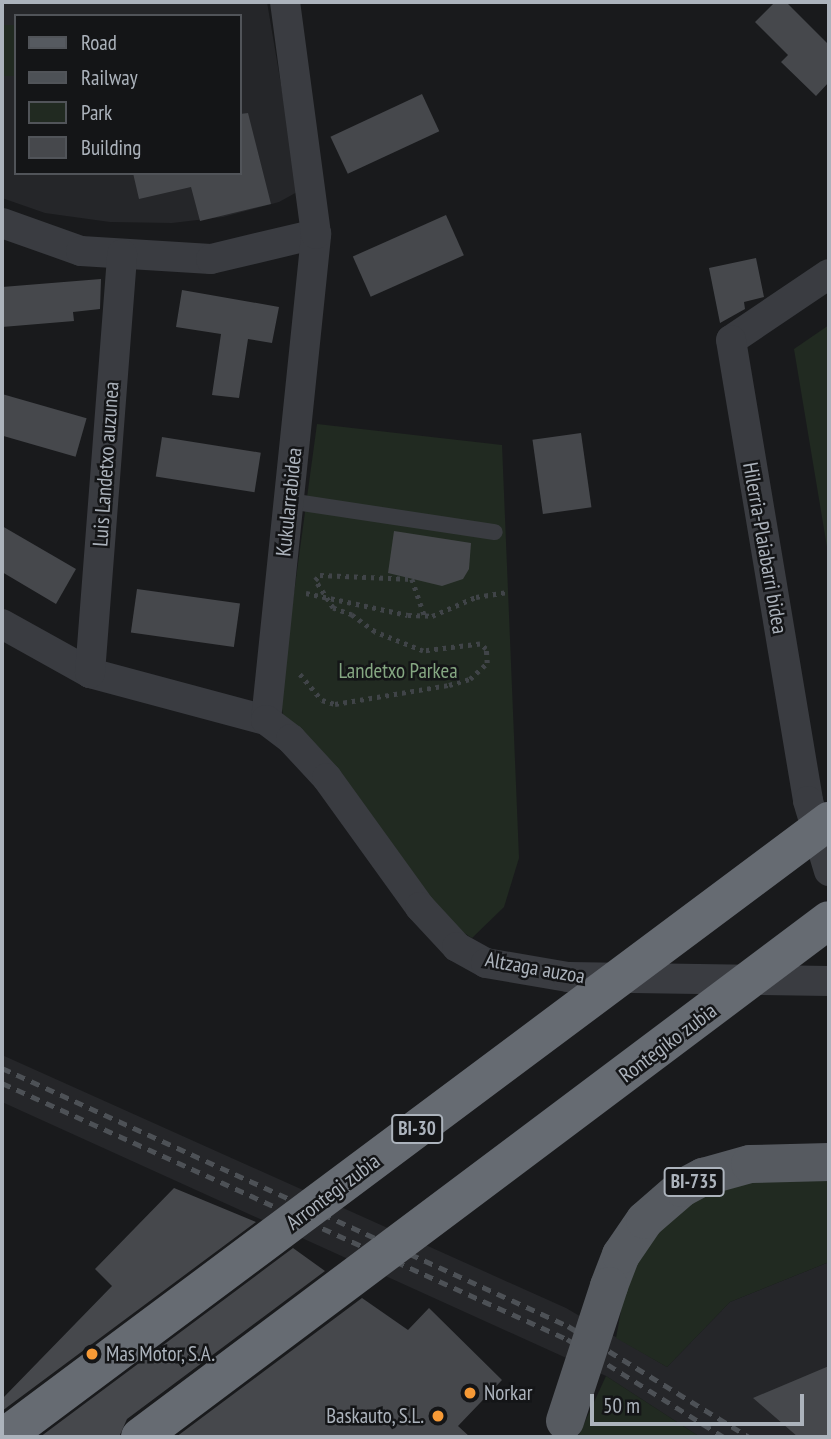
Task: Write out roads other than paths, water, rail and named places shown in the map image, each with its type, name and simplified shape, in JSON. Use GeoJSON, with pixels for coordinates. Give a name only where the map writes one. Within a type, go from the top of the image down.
{"type":"FeatureCollection","features":[{"type":"Feature","properties":{"kind":"highway","name":"Arrontegi zubia"},"geometry":{"type":"LineString","coordinates":[[4,1437],[829,821]]}},
{"type":"Feature","properties":{"kind":"highway","name":"Rontegiko zubia"},"geometry":{"type":"LineString","coordinates":[[140,1437],[829,920]]}},
{"type":"Feature","properties":{"kind":"main road","name":"BI-735"},"geometry":{"type":"LineString","coordinates":[[563,1429],[621,1255],[645,1220],[682,1188],[703,1177],[750,1164],[829,1162]]}},
{"type":"Feature","properties":{"kind":"street","name":"Kukularrabidea"},"geometry":{"type":"LineString","coordinates":[[266,720],[316,233],[285,2]]}},
{"type":"Feature","properties":{"kind":"street"},"geometry":{"type":"LineString","coordinates":[[2,223],[81,251],[211,259],[316,233]]}},
{"type":"Feature","properties":{"kind":"street","name":"Luis Landetxo auzunea"},"geometry":{"type":"LineString","coordinates":[[90,673],[122,254]]}},
{"type":"Feature","properties":{"kind":"street","name":"Hilerria-Plaiabarri bidea"},"geometry":{"type":"LineString","coordinates":[[829,274],[731,340],[808,801],[829,871]]}},
{"type":"Feature","properties":{"kind":"street"},"geometry":{"type":"LineString","coordinates":[[2,624],[90,673],[266,720]]}},
{"type":"Feature","properties":{"kind":"street","name":"Altzaga auzoa"},"geometry":{"type":"LineString","coordinates":[[266,720],[327,778],[420,906],[457,947],[486,963],[568,978],[829,981]]}},
{"type":"Feature","properties":{"kind":"lane"},"geometry":{"type":"LineString","coordinates":[[289,501],[495,532]]}},
{"type":"Feature","properties":{"kind":"railway"},"geometry":{"type":"LineString","coordinates":[[2,1068],[568,1326],[749,1437]]}},
{"type":"Feature","properties":{"kind":"railway"},"geometry":{"type":"LineString","coordinates":[[2,1083],[567,1339],[724,1437]]}},
{"type":"Feature","properties":{"kind":"place","name":"Mas Motor, S.A."},"geometry":{"type":"Point","coordinates":[92,1354]}},
{"type":"Feature","properties":{"kind":"place","name":"Norkar"},"geometry":{"type":"Point","coordinates":[470,1393]}},
{"type":"Feature","properties":{"kind":"place","name":"Baskauto, S.L."},"geometry":{"type":"Point","coordinates":[438,1416]}},
{"type":"Feature","properties":{"kind":"park label","name":"Landetxo Parkea"},"geometry":{"type":"Point","coordinates":[398,671]}}]}
